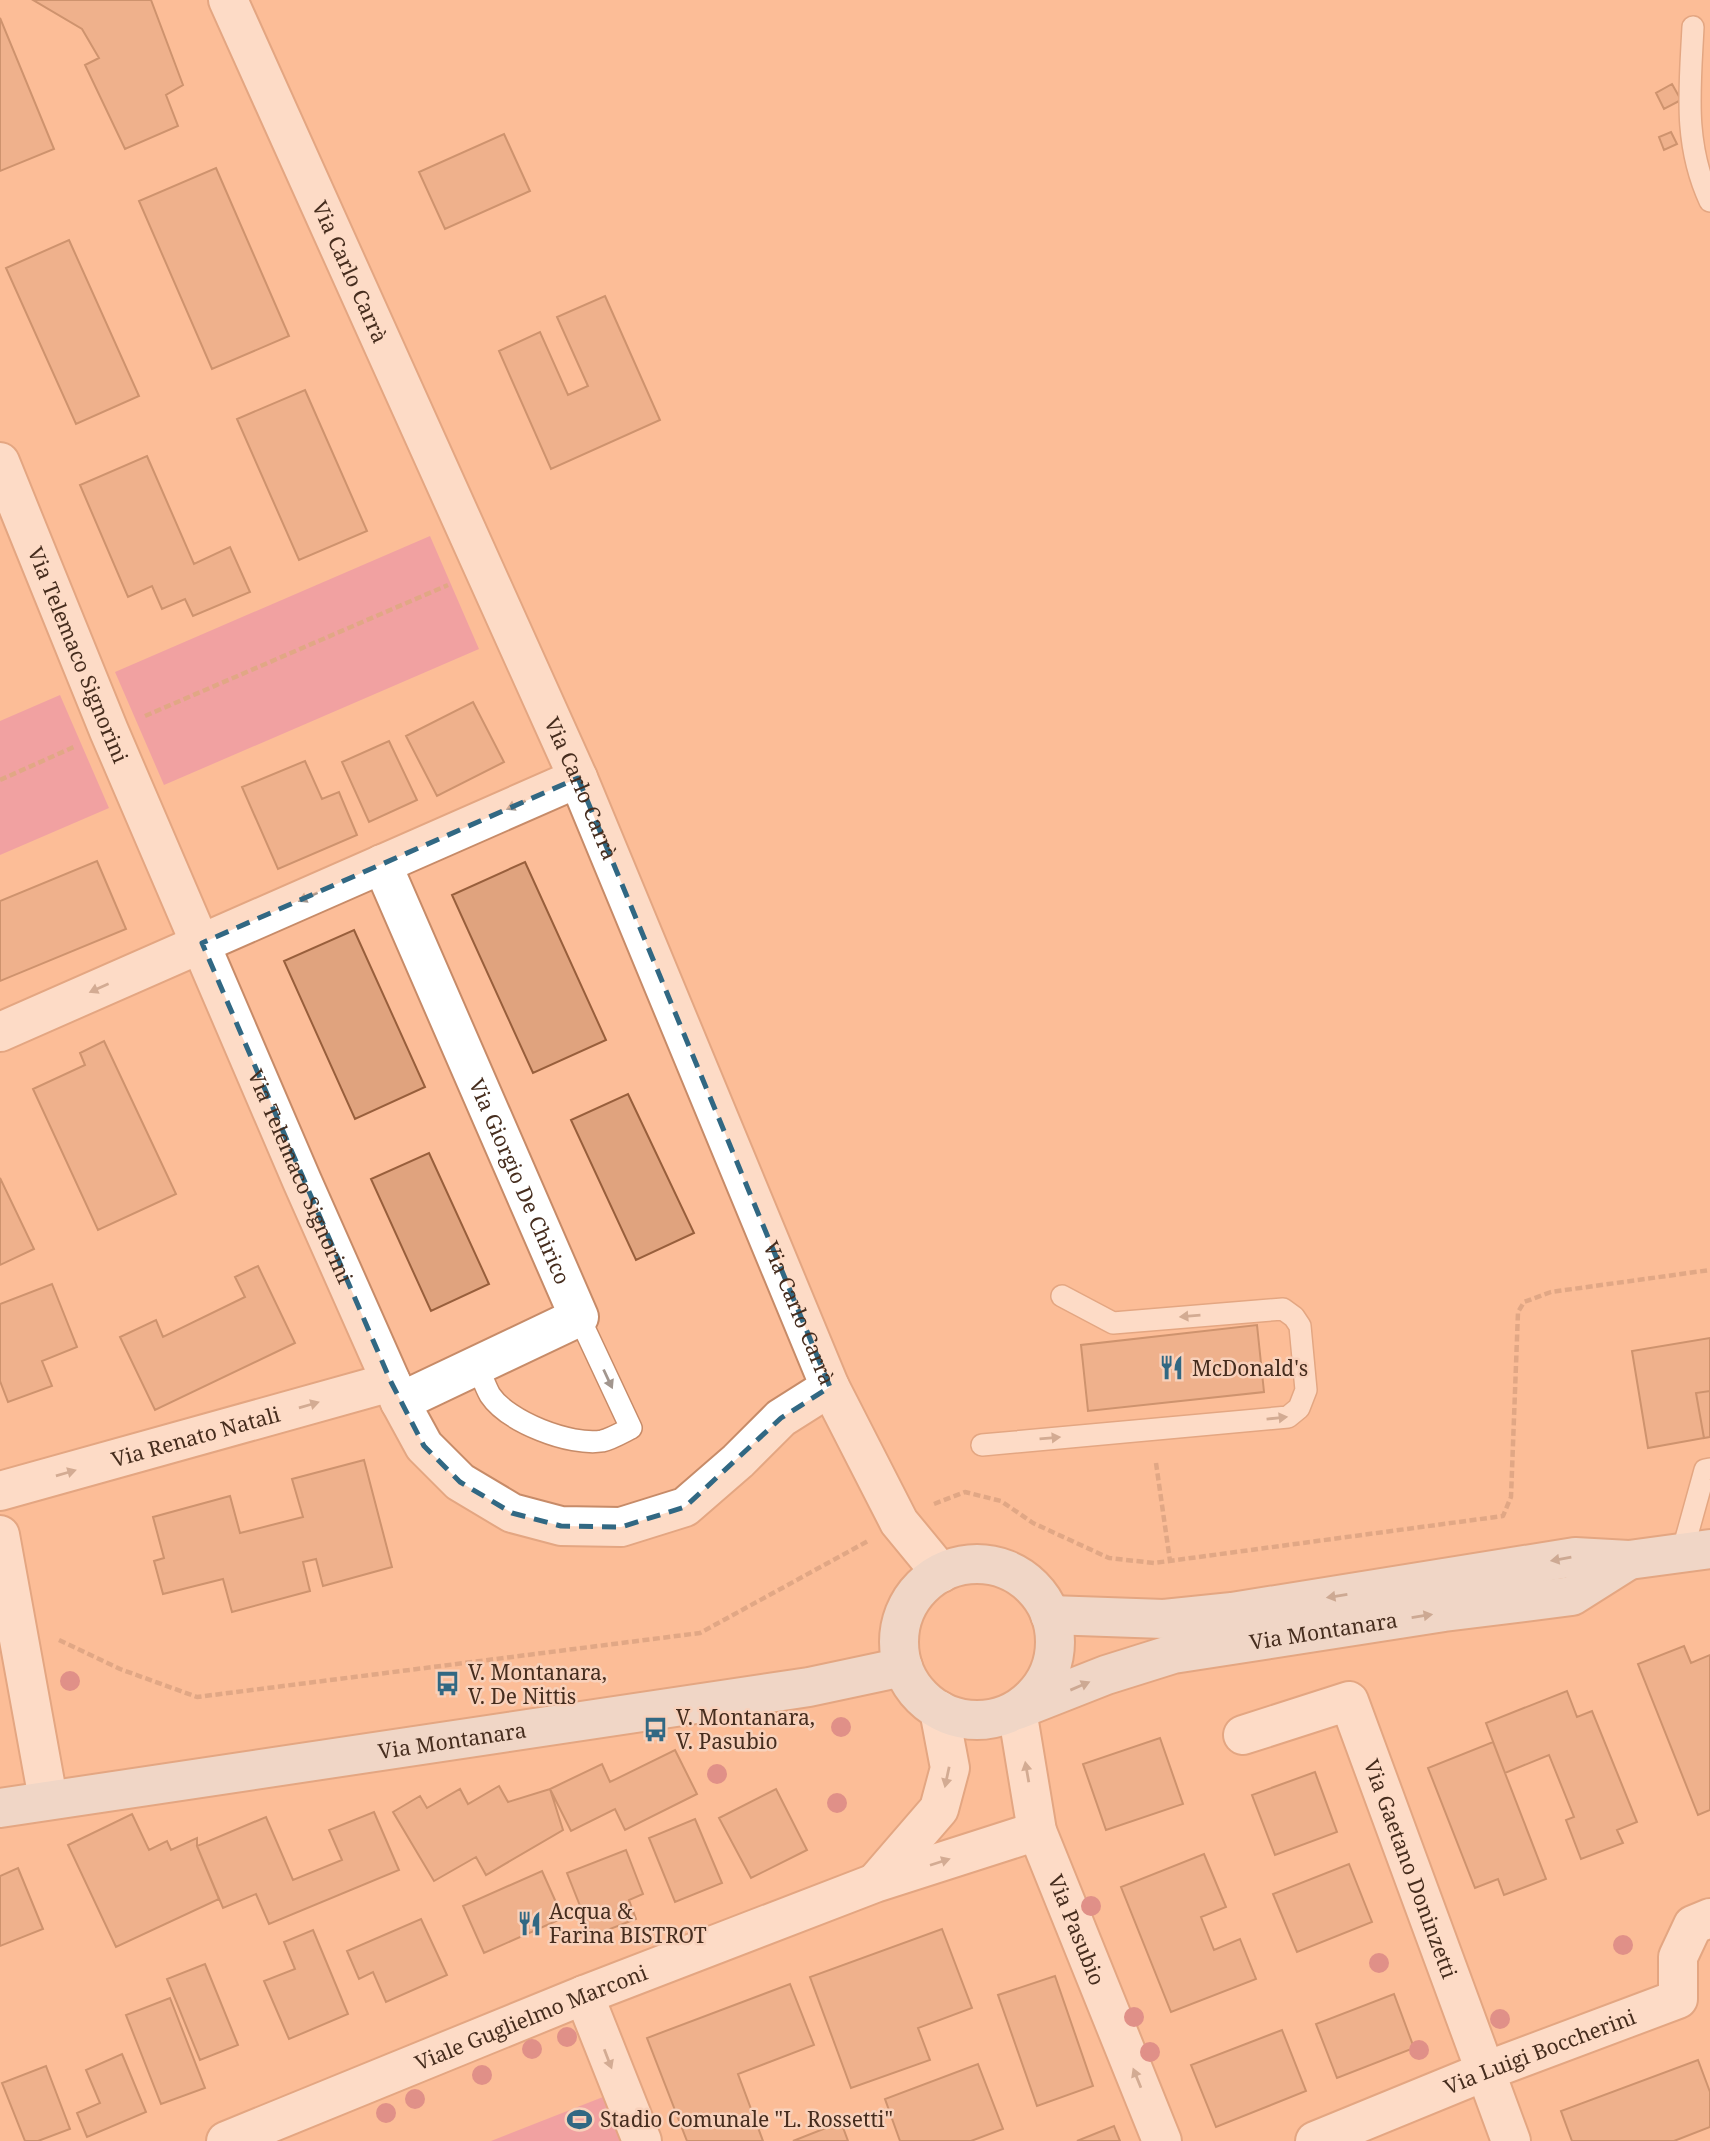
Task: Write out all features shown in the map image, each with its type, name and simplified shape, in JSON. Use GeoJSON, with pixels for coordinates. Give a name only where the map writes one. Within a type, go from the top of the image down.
{"type":"FeatureCollection","features":[{"type":"Feature","properties":{"kind":"main road","name":"Via Montanara"},"geometry":{"type":"LineString","coordinates":[[1050,1615],[1164,1619],[1232,1612],[1576,1557],[1629,1560],[1696,1551]]}},
{"type":"Feature","properties":{"kind":"main road","name":"Via Montanara"},"geometry":{"type":"LineString","coordinates":[[1017,1710],[1105,1675],[1173,1654],[1444,1612],[1572,1596],[1629,1560]]}},
{"type":"Feature","properties":{"kind":"main road"},"geometry":{"type":"LineString","coordinates":[[966,1565],[993,1566],[1017,1576],[1037,1592],[1050,1615],[1055,1636],[1054,1658],[1046,1678],[1034,1696],[1017,1710],[991,1719],[964,1719],[939,1710],[923,1699],[911,1684],[903,1667],[899,1645],[901,1623],[909,1603],[923,1586],[941,1573],[966,1565]]}},
{"type":"Feature","properties":{"kind":"main road","name":"Via Montanara"},"geometry":{"type":"LineString","coordinates":[[0,1808],[809,1687],[903,1667]]}},
{"type":"Feature","properties":{"kind":"street","name":"Via Carlo Carrà"},"geometry":{"type":"LineString","coordinates":[[228,0],[578,778],[830,1387],[899,1522],[941,1573]]}},
{"type":"Feature","properties":{"kind":"street","name":"Via Telemaco Signorini"},"geometry":{"type":"LineString","coordinates":[[0,462],[109,731],[302,1181],[395,1392],[424,1446],[460,1482],[512,1513],[561,1526],[621,1527],[685,1507],[738,1461],[781,1418],[830,1387]]}},
{"type":"Feature","properties":{"kind":"street"},"geometry":{"type":"LineString","coordinates":[[0,1032],[578,778]]}},
{"type":"Feature","properties":{"kind":"street","name":"Via Giorgio De Chirico"},"geometry":{"type":"LineString","coordinates":[[382,864],[579,1317]]}},
{"type":"Feature","properties":{"kind":"street"},"geometry":{"type":"LineString","coordinates":[[395,1392],[477,1365],[579,1317]]}},
{"type":"Feature","properties":{"kind":"street","name":"Via Renato Natali"},"geometry":{"type":"LineString","coordinates":[[0,1491],[395,1392]]}},
{"type":"Feature","properties":{"kind":"street"},"geometry":{"type":"LineString","coordinates":[[0,1535],[48,1799]]}},
{"type":"Feature","properties":{"kind":"street","name":"Via Gaetano Doninzetti"},"geometry":{"type":"LineString","coordinates":[[1243,1735],[1349,1700],[1511,2141]]}},
{"type":"Feature","properties":{"kind":"street","name":"Viale Guglielmo Marconi"},"geometry":{"type":"LineString","coordinates":[[875,1882],[939,1809],[950,1768],[939,1710]]}},
{"type":"Feature","properties":{"kind":"street","name":"Via Pasubio"},"geometry":{"type":"LineString","coordinates":[[1017,1710],[1037,1831],[1162,2141]]}},
{"type":"Feature","properties":{"kind":"street","name":"Viale Guglielmo Marconi"},"geometry":{"type":"LineString","coordinates":[[226,2141],[584,1995],[875,1882],[1037,1831]]}},
{"type":"Feature","properties":{"kind":"street","name":"Via Luigi Boccherini"},"geometry":{"type":"LineString","coordinates":[[1315,2141],[1486,2071],[1678,1999],[1678,1957],[1693,1925],[1710,1919]]}},
{"type":"Feature","properties":{"kind":"street"},"geometry":{"type":"LineString","coordinates":[[584,1995],[642,2141]]}},
{"type":"Feature","properties":{"kind":"lane"},"geometry":{"type":"LineString","coordinates":[[1693,27],[1689,124],[1700,179],[1710,201]]}},
{"type":"Feature","properties":{"kind":"lane"},"geometry":{"type":"LineString","coordinates":[[982,1445],[1288,1417],[1299,1408],[1307,1390],[1300,1326],[1294,1317],[1283,1309],[1113,1323],[1062,1296]]}},
{"type":"Feature","properties":{"kind":"lane"},"geometry":{"type":"LineString","coordinates":[[477,1365],[491,1395],[513,1417],[548,1432],[575,1439],[602,1441],[631,1428],[579,1317]]}},
{"type":"Feature","properties":{"kind":"lane"},"geometry":{"type":"LineString","coordinates":[[1696,1551],[1705,1470],[1710,1469]]}},
{"type":"Feature","properties":{"kind":"path"},"geometry":{"type":"LineString","coordinates":[[0,780],[484,569]]}},
{"type":"Feature","properties":{"kind":"path"},"geometry":{"type":"LineString","coordinates":[[1156,1463],[1170,1561]]}},
{"type":"Feature","properties":{"kind":"highlighted area"},"geometry":{"type":"Polygon","coordinates":[[[578,778],[830,1387],[781,1418],[685,1507],[621,1527],[561,1526],[512,1513],[460,1482],[424,1446],[391,1382],[202,943],[578,778]]]}},
{"type":"Feature","properties":{"kind":"shaded area"},"geometry":{"type":"Polygon","coordinates":[[[430,536],[479,649],[164,785],[115,672],[430,536]]]}},
{"type":"Feature","properties":{"kind":"shaded area"},"geometry":{"type":"Polygon","coordinates":[[[60,695],[109,808],[0,855],[0,721],[60,695]]]}},
{"type":"Feature","properties":{"kind":"shaded area","name":"Stadio Comunale \"L. Rossetti\""},"geometry":{"type":"Polygon","coordinates":[[[603,2097],[621,2141],[491,2141],[603,2097]]]}},
{"type":"Feature","properties":{"kind":"building"},"geometry":{"type":"Polygon","coordinates":[[[33,0],[151,0],[183,85],[166,95],[178,126],[125,149],[85,65],[99,58],[82,29],[33,0]]]}},
{"type":"Feature","properties":{"kind":"building"},"geometry":{"type":"Polygon","coordinates":[[[0,18],[54,149],[0,171],[0,18]]]}},
{"type":"Feature","properties":{"kind":"building"},"geometry":{"type":"Polygon","coordinates":[[[1672,84],[1681,100],[1664,109],[1656,93],[1672,84]]]}},
{"type":"Feature","properties":{"kind":"building"},"geometry":{"type":"Polygon","coordinates":[[[1671,132],[1677,144],[1664,150],[1659,137],[1671,132]]]}},
{"type":"Feature","properties":{"kind":"building"},"geometry":{"type":"Polygon","coordinates":[[[504,134],[530,191],[445,229],[419,172],[504,134]]]}},
{"type":"Feature","properties":{"kind":"building"},"geometry":{"type":"Polygon","coordinates":[[[216,168],[289,336],[212,369],[139,201],[216,168]]]}},
{"type":"Feature","properties":{"kind":"building"},"geometry":{"type":"Polygon","coordinates":[[[69,240],[139,396],[76,424],[6,268],[69,240]]]}},
{"type":"Feature","properties":{"kind":"building"},"geometry":{"type":"Polygon","coordinates":[[[605,296],[660,420],[551,469],[499,351],[540,332],[568,395],[588,386],[557,317],[605,296]]]}},
{"type":"Feature","properties":{"kind":"building"},"geometry":{"type":"Polygon","coordinates":[[[305,390],[367,531],[299,560],[237,419],[305,390]]]}},
{"type":"Feature","properties":{"kind":"building"},"geometry":{"type":"Polygon","coordinates":[[[147,456],[194,564],[230,547],[250,592],[193,616],[185,599],[162,609],[152,586],[128,597],[80,485],[147,456]]]}},
{"type":"Feature","properties":{"kind":"building"},"geometry":{"type":"Polygon","coordinates":[[[473,702],[504,762],[437,796],[406,736],[473,702]]]}},
{"type":"Feature","properties":{"kind":"building"},"geometry":{"type":"Polygon","coordinates":[[[389,741],[417,800],[369,822],[342,762],[389,741]]]}},
{"type":"Feature","properties":{"kind":"building"},"geometry":{"type":"Polygon","coordinates":[[[305,761],[322,799],[339,792],[357,835],[278,869],[242,787],[305,761]]]}},
{"type":"Feature","properties":{"kind":"building"},"geometry":{"type":"Polygon","coordinates":[[[97,861],[126,929],[0,981],[0,901],[97,861]]]}},
{"type":"Feature","properties":{"kind":"building"},"geometry":{"type":"Polygon","coordinates":[[[525,862],[606,1040],[533,1073],[452,895],[525,862]]]}},
{"type":"Feature","properties":{"kind":"building"},"geometry":{"type":"Polygon","coordinates":[[[354,930],[425,1087],[355,1119],[284,961],[354,930]]]}},
{"type":"Feature","properties":{"kind":"building"},"geometry":{"type":"Polygon","coordinates":[[[104,1041],[176,1194],[98,1230],[33,1089],[85,1065],[80,1053],[104,1041]]]}},
{"type":"Feature","properties":{"kind":"building"},"geometry":{"type":"Polygon","coordinates":[[[628,1094],[694,1233],[636,1260],[571,1120],[628,1094]]]}},
{"type":"Feature","properties":{"kind":"building"},"geometry":{"type":"Polygon","coordinates":[[[429,1153],[489,1284],[431,1311],[371,1179],[429,1153]]]}},
{"type":"Feature","properties":{"kind":"building"},"geometry":{"type":"Polygon","coordinates":[[[0,1178],[34,1249],[0,1265],[0,1178]]]}},
{"type":"Feature","properties":{"kind":"building"},"geometry":{"type":"Polygon","coordinates":[[[258,1266],[295,1343],[155,1410],[120,1337],[156,1320],[163,1337],[245,1297],[235,1277],[258,1266]]]}},
{"type":"Feature","properties":{"kind":"building"},"geometry":{"type":"Polygon","coordinates":[[[52,1284],[77,1347],[42,1361],[52,1386],[8,1402],[0,1381],[0,1304],[52,1284]]]}},
{"type":"Feature","properties":{"kind":"building","name":"McDonald's"},"geometry":{"type":"Polygon","coordinates":[[[1257,1325],[1264,1392],[1088,1411],[1081,1345],[1257,1325]]]}},
{"type":"Feature","properties":{"kind":"building"},"geometry":{"type":"Polygon","coordinates":[[[1710,1338],[1710,1391],[1696,1393],[1704,1438],[1648,1448],[1632,1351],[1710,1338]]]}},
{"type":"Feature","properties":{"kind":"building"},"geometry":{"type":"Polygon","coordinates":[[[1710,1391],[1710,1437],[1704,1438],[1696,1393],[1710,1391]]]}},
{"type":"Feature","properties":{"kind":"building"},"geometry":{"type":"Polygon","coordinates":[[[364,1460],[392,1567],[323,1586],[316,1559],[303,1562],[310,1591],[232,1612],[223,1579],[163,1594],[154,1561],[164,1558],[153,1517],[230,1496],[240,1533],[303,1517],[292,1479],[364,1460]]]}},
{"type":"Feature","properties":{"kind":"building"},"geometry":{"type":"Polygon","coordinates":[[[1684,1646],[1691,1663],[1710,1655],[1710,1810],[1698,1815],[1638,1664],[1684,1646]]]}},
{"type":"Feature","properties":{"kind":"building"},"geometry":{"type":"Polygon","coordinates":[[[1567,1691],[1577,1717],[1592,1711],[1637,1822],[1617,1830],[1623,1843],[1581,1859],[1566,1820],[1574,1817],[1549,1755],[1505,1773],[1486,1723],[1567,1691]]]}},
{"type":"Feature","properties":{"kind":"building"},"geometry":{"type":"Polygon","coordinates":[[[1160,1738],[1183,1804],[1106,1830],[1083,1764],[1160,1738]]]}},
{"type":"Feature","properties":{"kind":"building"},"geometry":{"type":"Polygon","coordinates":[[[1493,1742],[1546,1879],[1504,1895],[1498,1879],[1475,1888],[1428,1768],[1493,1742]]]}},
{"type":"Feature","properties":{"kind":"building"},"geometry":{"type":"Polygon","coordinates":[[[675,1750],[697,1794],[625,1830],[615,1809],[571,1831],[550,1789],[602,1764],[610,1782],[675,1750]]]}},
{"type":"Feature","properties":{"kind":"building"},"geometry":{"type":"Polygon","coordinates":[[[1315,1772],[1337,1832],[1275,1855],[1252,1795],[1315,1772]]]}},
{"type":"Feature","properties":{"kind":"building"},"geometry":{"type":"Polygon","coordinates":[[[499,1786],[508,1802],[550,1789],[563,1830],[486,1875],[476,1857],[434,1881],[393,1812],[420,1796],[427,1808],[460,1789],[468,1804],[499,1786]]]}},
{"type":"Feature","properties":{"kind":"building"},"geometry":{"type":"Polygon","coordinates":[[[776,1789],[807,1850],[751,1878],[719,1818],[776,1789]]]}},
{"type":"Feature","properties":{"kind":"building"},"geometry":{"type":"Polygon","coordinates":[[[374,1812],[399,1870],[269,1924],[256,1894],[223,1908],[197,1846],[266,1817],[293,1880],[342,1860],[329,1830],[374,1812]]]}},
{"type":"Feature","properties":{"kind":"building"},"geometry":{"type":"Polygon","coordinates":[[[132,1814],[149,1850],[167,1841],[171,1850],[197,1838],[197,1846],[219,1899],[116,1947],[68,1845],[132,1814]]]}},
{"type":"Feature","properties":{"kind":"building"},"geometry":{"type":"Polygon","coordinates":[[[695,1819],[722,1883],[675,1902],[649,1838],[695,1819]]]}},
{"type":"Feature","properties":{"kind":"building"},"geometry":{"type":"Polygon","coordinates":[[[626,1850],[643,1894],[629,1900],[636,1919],[592,1936],[567,1873],[626,1850]]]}},
{"type":"Feature","properties":{"kind":"building"},"geometry":{"type":"Polygon","coordinates":[[[1204,1854],[1226,1907],[1201,1917],[1214,1950],[1240,1939],[1256,1979],[1171,2012],[1121,1887],[1204,1854]]]}},
{"type":"Feature","properties":{"kind":"building"},"geometry":{"type":"Polygon","coordinates":[[[1349,1864],[1372,1922],[1297,1952],[1273,1894],[1349,1864]]]}},
{"type":"Feature","properties":{"kind":"building"},"geometry":{"type":"Polygon","coordinates":[[[18,1868],[43,1929],[0,1946],[0,1876],[18,1868]]]}},
{"type":"Feature","properties":{"kind":"building"},"geometry":{"type":"Polygon","coordinates":[[[542,1871],[563,1918],[484,1953],[463,1906],[542,1871]]]}},
{"type":"Feature","properties":{"kind":"building"},"geometry":{"type":"Polygon","coordinates":[[[421,1919],[447,1975],[386,2002],[373,1972],[359,1979],[347,1951],[421,1919]]]}},
{"type":"Feature","properties":{"kind":"building"},"geometry":{"type":"Polygon","coordinates":[[[942,1929],[972,2008],[918,2028],[930,2060],[851,2088],[810,1977],[942,1929]]]}},
{"type":"Feature","properties":{"kind":"building"},"geometry":{"type":"Polygon","coordinates":[[[313,1930],[348,2014],[289,2039],[264,1981],[295,1969],[284,1942],[313,1930]]]}},
{"type":"Feature","properties":{"kind":"building"},"geometry":{"type":"Polygon","coordinates":[[[205,1964],[238,2045],[200,2060],[167,1979],[205,1964]]]}},
{"type":"Feature","properties":{"kind":"building"},"geometry":{"type":"Polygon","coordinates":[[[1055,1976],[1093,2086],[1037,2106],[998,1995],[1055,1976]]]}},
{"type":"Feature","properties":{"kind":"building"},"geometry":{"type":"Polygon","coordinates":[[[790,1984],[814,2045],[738,2074],[763,2141],[687,2141],[647,2038],[790,1984]]]}},
{"type":"Feature","properties":{"kind":"building"},"geometry":{"type":"Polygon","coordinates":[[[1394,1994],[1414,2048],[1337,2078],[1316,2024],[1394,1994]]]}},
{"type":"Feature","properties":{"kind":"building"},"geometry":{"type":"Polygon","coordinates":[[[170,1998],[205,2088],[161,2104],[126,2015],[170,1998]]]}},
{"type":"Feature","properties":{"kind":"building"},"geometry":{"type":"Polygon","coordinates":[[[1282,2030],[1306,2091],[1216,2127],[1191,2065],[1282,2030]]]}},
{"type":"Feature","properties":{"kind":"building"},"geometry":{"type":"Polygon","coordinates":[[[122,2054],[146,2112],[87,2137],[77,2113],[100,2103],[86,2070],[122,2054]]]}},
{"type":"Feature","properties":{"kind":"building"},"geometry":{"type":"Polygon","coordinates":[[[1698,2060],[1710,2092],[1710,2127],[1674,2141],[1572,2141],[1561,2111],[1698,2060]]]}},
{"type":"Feature","properties":{"kind":"building"},"geometry":{"type":"Polygon","coordinates":[[[978,2064],[1003,2129],[971,2141],[900,2141],[885,2099],[978,2064]]]}},
{"type":"Feature","properties":{"kind":"building"},"geometry":{"type":"Polygon","coordinates":[[[46,2066],[70,2129],[38,2141],[25,2141],[2,2083],[46,2066]]]}},
{"type":"Feature","properties":{"kind":"building"},"geometry":{"type":"Polygon","coordinates":[[[841,2122],[848,2141],[793,2141],[841,2122]]]}},
{"type":"Feature","properties":{"kind":"building"},"geometry":{"type":"Polygon","coordinates":[[[1114,2126],[1120,2141],[1077,2141],[1114,2126]]]}},
{"type":"Feature","properties":{"kind":"place","name":"McDonald's"},"geometry":{"type":"Point","coordinates":[1172,1368]}},
{"type":"Feature","properties":{"kind":"place","name":"V. Montanara, V. De Nittis"},"geometry":{"type":"Point","coordinates":[448,1684]}},
{"type":"Feature","properties":{"kind":"place","name":"V. Montanara, V. Pasubio"},"geometry":{"type":"Point","coordinates":[656,1729]}},
{"type":"Feature","properties":{"kind":"place","name":"Acqua & Farina BISTROT"},"geometry":{"type":"Point","coordinates":[529,1923]}},
{"type":"Feature","properties":{"kind":"place","name":"Stadio Comunale \"L. Rossetti\""},"geometry":{"type":"Point","coordinates":[580,2119]}}]}
